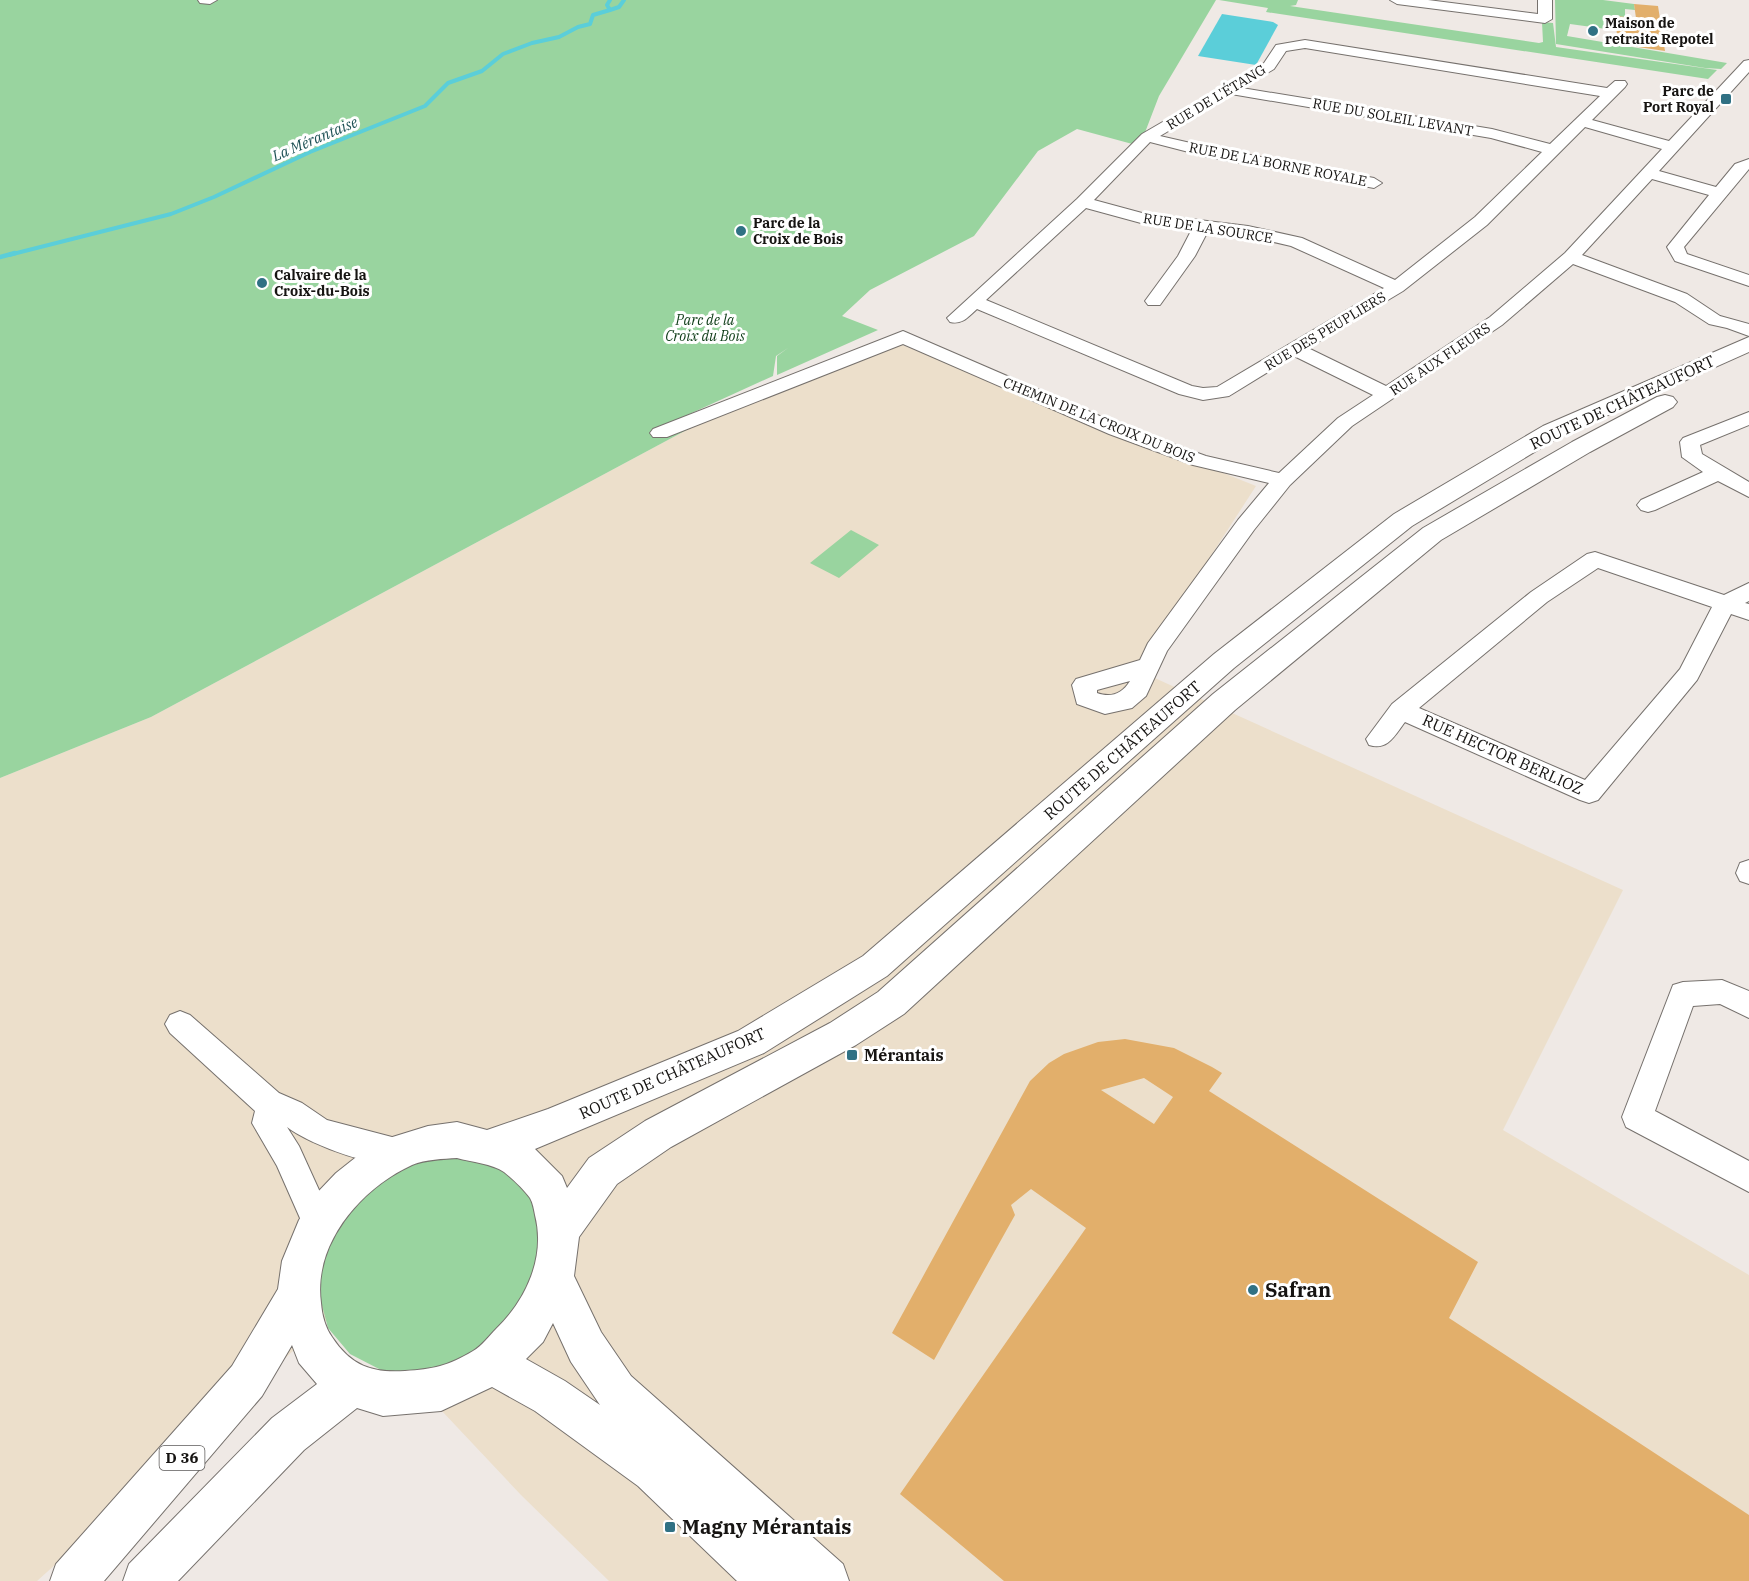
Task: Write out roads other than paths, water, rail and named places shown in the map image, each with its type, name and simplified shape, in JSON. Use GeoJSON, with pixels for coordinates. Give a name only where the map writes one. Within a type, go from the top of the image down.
{"type":"FeatureCollection","features":[{"type":"Feature","properties":{"kind":"main road","name":"ROUTE DE CHÂTEAUFORT"},"geometry":{"type":"LineString","coordinates":[[493,1146],[554,1125],[751,1042],[875,966],[1224,661],[1403,520],[1552,431],[1748,347]]}},
{"type":"Feature","properties":{"kind":"main road","name":"ROUTE DE CHÂTEAUFORT"},"geometry":{"type":"LineString","coordinates":[[560,1230],[603,1171],[658,1134],[778,1071],[843,1034],[891,1003],[1224,702],[1432,534],[1635,417],[1748,347]]}},
{"type":"Feature","properties":{"kind":"main road"},"geometry":{"type":"LineString","coordinates":[[457,1140],[493,1146],[518,1158],[539,1177],[553,1201],[560,1230],[560,1255],[554,1280],[541,1311],[520,1340],[493,1364],[468,1379],[441,1390],[414,1395],[382,1394],[352,1384],[322,1362],[304,1331],[298,1294],[300,1269],[307,1245],[318,1223],[341,1193],[369,1169],[400,1152],[438,1141],[457,1140]]}},
{"type":"Feature","properties":{"kind":"main road"},"geometry":{"type":"LineString","coordinates":[[554,1280],[586,1347],[616,1391],[826,1581]]}},
{"type":"Feature","properties":{"kind":"main road","name":"D 36"},"geometry":{"type":"LineString","coordinates":[[73,1581],[247,1381],[298,1294]]}},
{"type":"Feature","properties":{"kind":"main road"},"geometry":{"type":"LineString","coordinates":[[493,1364],[550,1396],[654,1470],[771,1581]]}},
{"type":"Feature","properties":{"kind":"main road"},"geometry":{"type":"LineString","coordinates":[[146,1581],[288,1434],[352,1384]]}},
{"type":"Feature","properties":{"kind":"street"},"geometry":{"type":"LineString","coordinates":[[205,0],[210,0]]}},
{"type":"Feature","properties":{"kind":"street"},"geometry":{"type":"LineString","coordinates":[[1396,0],[1545,19],[1545,0]]}},
{"type":"Feature","properties":{"kind":"street","name":"RUE DE L'ÉTANG"},"geometry":{"type":"LineString","coordinates":[[956,318],[1083,202],[1147,137],[1269,66],[1281,48],[1305,44],[1615,88]]}},
{"type":"Feature","properties":{"kind":"street","name":"RUE AUX FLEURS"},"geometry":{"type":"LineString","coordinates":[[1147,666],[1156,649],[1246,525],[1283,480],[1345,422],[1496,321],[1571,257],[1672,147],[1743,77],[1749,64]]}},
{"type":"Feature","properties":{"kind":"street","name":"RUE DES PEUPLIERS"},"geometry":{"type":"LineString","coordinates":[[974,301],[1186,390],[1203,394],[1222,392],[1397,288],[1480,221],[1615,88]]}},
{"type":"Feature","properties":{"kind":"street","name":"RUE DU SOLEIL LEVANT"},"geometry":{"type":"LineString","coordinates":[[1230,90],[1492,134],[1554,150]]}},
{"type":"Feature","properties":{"kind":"street"},"geometry":{"type":"LineString","coordinates":[[1583,122],[1672,147]]}},
{"type":"Feature","properties":{"kind":"street","name":"RUE DE LA BORNE ROYALE"},"geometry":{"type":"LineString","coordinates":[[1147,137],[1208,152],[1374,183]]}},
{"type":"Feature","properties":{"kind":"street"},"geometry":{"type":"LineString","coordinates":[[1749,164],[1741,167],[1675,247],[1677,252],[1689,261],[1749,281]]}},
{"type":"Feature","properties":{"kind":"street"},"geometry":{"type":"LineString","coordinates":[[1649,173],[1720,193]]}},
{"type":"Feature","properties":{"kind":"street","name":"RUE DE LA SOURCE"},"geometry":{"type":"LineString","coordinates":[[1083,202],[1141,218],[1248,231],[1296,242],[1397,288]]}},
{"type":"Feature","properties":{"kind":"street"},"geometry":{"type":"LineString","coordinates":[[1154,301],[1181,266],[1197,239],[1201,226]]}},
{"type":"Feature","properties":{"kind":"street"},"geometry":{"type":"LineString","coordinates":[[1571,257],[1680,298],[1715,320],[1722,331],[1748,347]]}},
{"type":"Feature","properties":{"kind":"street","name":"CHEMIN DE LA CROIX DU BOIS"},"geometry":{"type":"LineString","coordinates":[[660,433],[903,338],[1116,430],[1189,457],[1283,480]]}},
{"type":"Feature","properties":{"kind":"street"},"geometry":{"type":"LineString","coordinates":[[1296,350],[1387,394]]}},
{"type":"Feature","properties":{"kind":"street"},"geometry":{"type":"LineString","coordinates":[[1749,418],[1690,442],[1692,457],[1749,491]]}},
{"type":"Feature","properties":{"kind":"street"},"geometry":{"type":"LineString","coordinates":[[1648,505],[1718,473]]}},
{"type":"Feature","properties":{"kind":"street","name":"RUE HECTOR BERLIOZ"},"geometry":{"type":"LineString","coordinates":[[1378,739],[1401,710],[1539,597],[1594,559],[1749,612]]}},
{"type":"Feature","properties":{"kind":"street"},"geometry":{"type":"LineString","coordinates":[[1725,604],[1749,591]]}},
{"type":"Feature","properties":{"kind":"street","name":"RUE HECTOR BERLIOZ"},"geometry":{"type":"LineString","coordinates":[[1401,710],[1589,793],[1689,674],[1725,604]]}},
{"type":"Feature","properties":{"kind":"street"},"geometry":{"type":"LineString","coordinates":[[1749,1005],[1722,992],[1683,994],[1637,1117],[1749,1177]]}},
{"type":"Feature","properties":{"kind":"street"},"geometry":{"type":"LineString","coordinates":[[180,1024],[271,1106],[284,1107],[316,1129],[342,1139],[400,1152]]}},
{"type":"Feature","properties":{"kind":"street"},"geometry":{"type":"LineString","coordinates":[[271,1106],[267,1123],[288,1156],[318,1223]]}},
{"type":"Feature","properties":{"kind":"water"},"geometry":{"type":"Polygon","coordinates":[[[1222,14],[1273,22],[1278,25],[1256,65],[1198,56],[1222,14]]]}},
{"type":"Feature","properties":{"kind":"waterway","name":"La Mérantaise"},"geometry":{"type":"LineString","coordinates":[[610,0],[607,5],[610,10]]}},
{"type":"Feature","properties":{"kind":"waterway"},"geometry":{"type":"LineString","coordinates":[[610,10],[619,7],[624,0]]}},
{"type":"Feature","properties":{"kind":"waterway","name":"La Mérantaise"},"geometry":{"type":"LineString","coordinates":[[9,255],[171,214],[214,197],[310,152],[425,106],[448,83],[482,71],[503,54],[532,43],[559,37],[578,27],[590,24],[593,15],[610,10]]}},
{"type":"Feature","properties":{"kind":"waterway","name":"La Mérantaise"},"geometry":{"type":"LineString","coordinates":[[0,257],[15,253]]}},
{"type":"Feature","properties":{"kind":"place","name":"Maison de retraite Repotel"},"geometry":{"type":"Point","coordinates":[1593,31]}},
{"type":"Feature","properties":{"kind":"place","name":"Parc de Port Royal"},"geometry":{"type":"Point","coordinates":[1726,99]}},
{"type":"Feature","properties":{"kind":"place","name":"Parc de la Croix de Bois"},"geometry":{"type":"Point","coordinates":[741,231]}},
{"type":"Feature","properties":{"kind":"place","name":"Calvaire de la Croix-du-Bois"},"geometry":{"type":"Point","coordinates":[262,283]}},
{"type":"Feature","properties":{"kind":"place","name":"Mérantais"},"geometry":{"type":"Point","coordinates":[852,1055]}},
{"type":"Feature","properties":{"kind":"place","name":"Safran"},"geometry":{"type":"Point","coordinates":[1253,1290]}},
{"type":"Feature","properties":{"kind":"place","name":"Magny Mérantais"},"geometry":{"type":"Point","coordinates":[670,1527]}},
{"type":"Feature","properties":{"kind":"park label","name":"Parc de la Croix du Bois"},"geometry":{"type":"Point","coordinates":[705,328]}}]}
